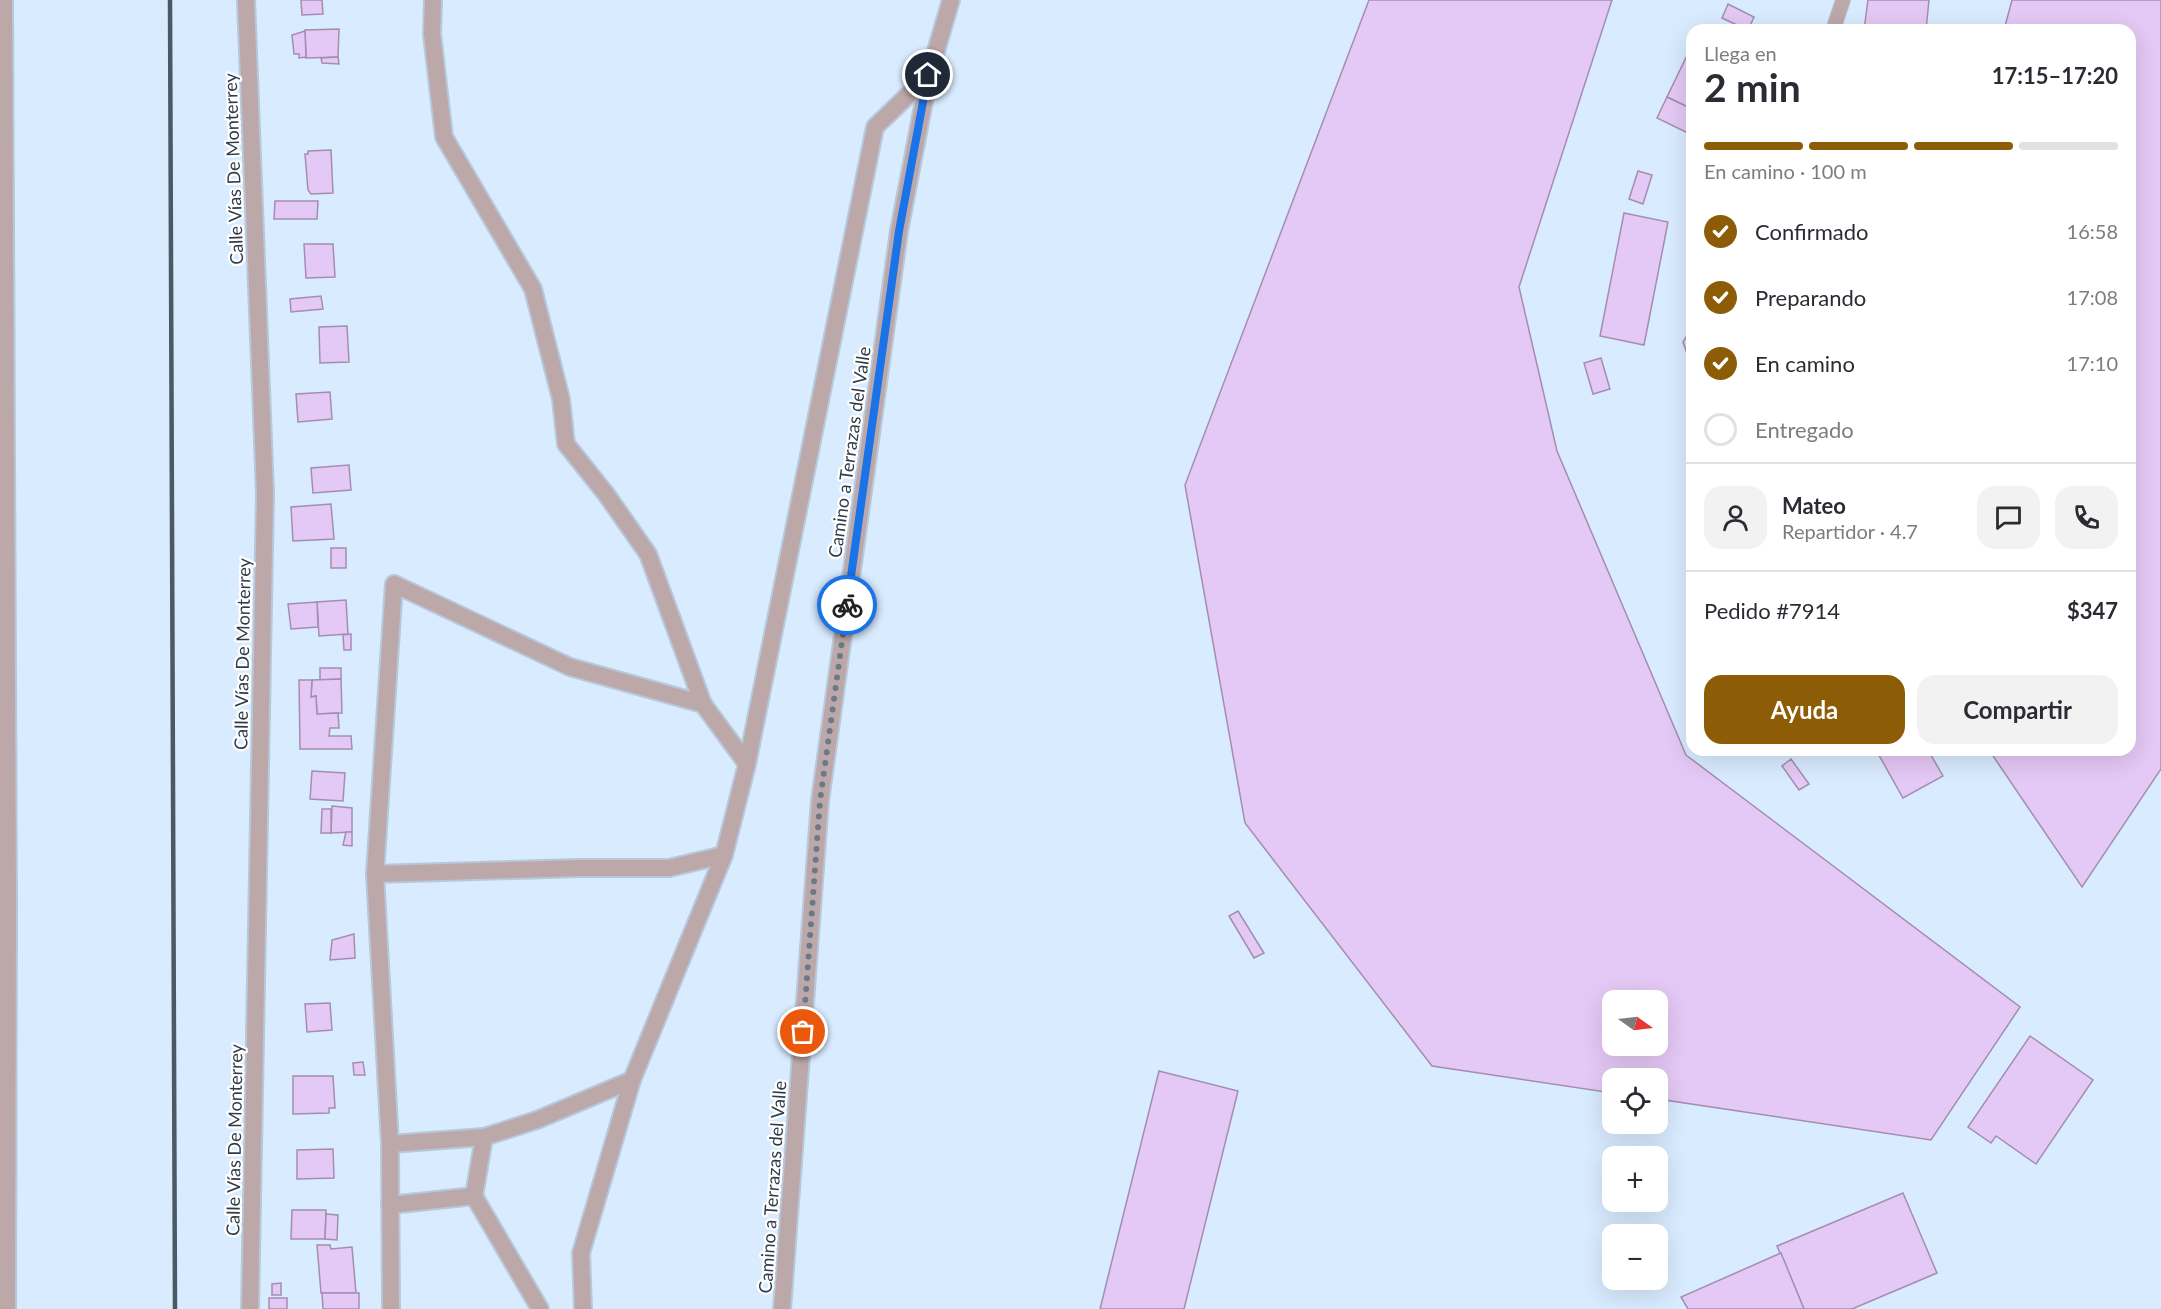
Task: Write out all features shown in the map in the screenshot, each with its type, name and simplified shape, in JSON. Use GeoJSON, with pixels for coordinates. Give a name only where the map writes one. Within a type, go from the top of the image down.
{"type":"FeatureCollection","features":[{"type":"Feature","properties":{"kind":"street"},"geometry":{"type":"LineString","coordinates":[[4,0],[6,747],[4,904],[7,1309]]}},
{"type":"Feature","properties":{"kind":"street","name":"Calle Vías De Monterrey"},"geometry":{"type":"LineString","coordinates":[[246,0],[264,493],[250,1309]]}},
{"type":"Feature","properties":{"kind":"street"},"geometry":{"type":"LineString","coordinates":[[433,0],[432,34],[444,137],[532,289],[561,399],[566,444],[606,494],[648,554],[703,704],[747,764]]}},
{"type":"Feature","properties":{"kind":"street","name":"Camino a Terrazas del Valle"},"geometry":{"type":"LineString","coordinates":[[782,1309],[820,801],[899,231],[928,75],[951,0]]}},
{"type":"Feature","properties":{"kind":"street"},"geometry":{"type":"LineString","coordinates":[[584,1309],[581,1253],[632,1080],[724,855],[747,764],[875,126],[928,75]]}},
{"type":"Feature","properties":{"kind":"street"},"geometry":{"type":"LineString","coordinates":[[391,1309],[390,1144],[375,874],[394,584],[570,667],[703,704]]}},
{"type":"Feature","properties":{"kind":"street"},"geometry":{"type":"LineString","coordinates":[[375,874],[669,868],[724,855]]}},
{"type":"Feature","properties":{"kind":"street"},"geometry":{"type":"LineString","coordinates":[[390,1144],[484,1137],[537,1120],[632,1080]]}},
{"type":"Feature","properties":{"kind":"street"},"geometry":{"type":"LineString","coordinates":[[484,1137],[474,1196],[540,1309]]}},
{"type":"Feature","properties":{"kind":"street"},"geometry":{"type":"LineString","coordinates":[[390,1205],[474,1196]]}},
{"type":"Feature","properties":{"kind":"lane"},"geometry":{"type":"LineString","coordinates":[[1835,24],[1842,0]]}},
{"type":"Feature","properties":{"kind":"building"},"geometry":{"type":"Polygon","coordinates":[[[301,0],[322,0],[323,14],[302,15],[301,0]]]}},
{"type":"Feature","properties":{"kind":"building"},"geometry":{"type":"Polygon","coordinates":[[[1369,0],[1612,0],[1519,287],[1557,451],[1686,756],[2020,1007],[1931,1140],[1668,1101],[1668,1068],[1602,1068],[1602,1092],[1432,1066],[1245,823],[1185,485],[1369,0]]]}},
{"type":"Feature","properties":{"kind":"building"},"geometry":{"type":"Polygon","coordinates":[[[1868,0],[1929,0],[1927,24],[1865,24],[1868,0]]]}},
{"type":"Feature","properties":{"kind":"building"},"geometry":{"type":"Polygon","coordinates":[[[2012,0],[2161,0],[2161,769],[2082,887],[1993,756],[2136,756],[2136,24],[2006,24],[2012,0]]]}},
{"type":"Feature","properties":{"kind":"building"},"geometry":{"type":"Polygon","coordinates":[[[1728,4],[1754,17],[1751,24],[1735,24],[1722,18],[1728,4]]]}},
{"type":"Feature","properties":{"kind":"building"},"geometry":{"type":"Polygon","coordinates":[[[339,29],[338,57],[306,58],[305,30],[339,29]]]}},
{"type":"Feature","properties":{"kind":"building"},"geometry":{"type":"Polygon","coordinates":[[[305,31],[306,57],[299,58],[299,54],[294,54],[292,35],[305,31]]]}},
{"type":"Feature","properties":{"kind":"building"},"geometry":{"type":"Polygon","coordinates":[[[338,57],[339,64],[322,63],[321,58],[338,57]]]}},
{"type":"Feature","properties":{"kind":"building"},"geometry":{"type":"Polygon","coordinates":[[[1686,57],[1686,106],[1667,97],[1686,57]]]}},
{"type":"Feature","properties":{"kind":"building"},"geometry":{"type":"Polygon","coordinates":[[[1667,97],[1686,106],[1686,132],[1657,118],[1667,97]]]}},
{"type":"Feature","properties":{"kind":"building"},"geometry":{"type":"Polygon","coordinates":[[[331,150],[333,193],[311,194],[308,190],[305,154],[308,154],[308,151],[331,150]]]}},
{"type":"Feature","properties":{"kind":"building"},"geometry":{"type":"Polygon","coordinates":[[[1638,171],[1652,175],[1643,204],[1629,199],[1638,171]]]}},
{"type":"Feature","properties":{"kind":"building"},"geometry":{"type":"Polygon","coordinates":[[[275,201],[318,201],[317,219],[274,219],[275,201]]]}},
{"type":"Feature","properties":{"kind":"building"},"geometry":{"type":"Polygon","coordinates":[[[1624,213],[1668,222],[1644,345],[1600,336],[1624,213]]]}},
{"type":"Feature","properties":{"kind":"building"},"geometry":{"type":"Polygon","coordinates":[[[304,244],[333,244],[335,277],[306,278],[304,244]]]}},
{"type":"Feature","properties":{"kind":"building"},"geometry":{"type":"Polygon","coordinates":[[[321,296],[323,309],[291,312],[290,299],[321,296]]]}},
{"type":"Feature","properties":{"kind":"building"},"geometry":{"type":"Polygon","coordinates":[[[347,326],[349,362],[320,363],[319,327],[347,326]]]}},
{"type":"Feature","properties":{"kind":"building"},"geometry":{"type":"Polygon","coordinates":[[[1601,358],[1610,389],[1593,394],[1584,363],[1601,358]]]}},
{"type":"Feature","properties":{"kind":"building"},"geometry":{"type":"Polygon","coordinates":[[[330,392],[332,419],[298,422],[296,394],[330,392]]]}},
{"type":"Feature","properties":{"kind":"building"},"geometry":{"type":"Polygon","coordinates":[[[349,465],[351,490],[313,493],[311,468],[349,465]]]}},
{"type":"Feature","properties":{"kind":"building"},"geometry":{"type":"Polygon","coordinates":[[[331,504],[334,539],[293,541],[291,507],[331,504]]]}},
{"type":"Feature","properties":{"kind":"building"},"geometry":{"type":"Polygon","coordinates":[[[331,548],[346,548],[346,568],[331,568],[331,548]]]}},
{"type":"Feature","properties":{"kind":"building"},"geometry":{"type":"Polygon","coordinates":[[[346,600],[348,634],[319,636],[317,602],[346,600]]]}},
{"type":"Feature","properties":{"kind":"building"},"geometry":{"type":"Polygon","coordinates":[[[317,602],[318,627],[291,629],[288,604],[317,602]]]}},
{"type":"Feature","properties":{"kind":"building"},"geometry":{"type":"Polygon","coordinates":[[[351,634],[351,650],[344,650],[343,635],[351,634]]]}},
{"type":"Feature","properties":{"kind":"building"},"geometry":{"type":"Polygon","coordinates":[[[320,668],[341,668],[341,679],[320,680],[320,668]]]}},
{"type":"Feature","properties":{"kind":"building"},"geometry":{"type":"Polygon","coordinates":[[[341,679],[342,713],[317,714],[316,696],[311,697],[312,680],[341,679]]]}},
{"type":"Feature","properties":{"kind":"building"},"geometry":{"type":"Polygon","coordinates":[[[299,680],[312,680],[311,697],[316,696],[317,714],[338,713],[339,728],[330,728],[329,736],[351,736],[352,749],[300,749],[299,680]]]}},
{"type":"Feature","properties":{"kind":"building"},"geometry":{"type":"Polygon","coordinates":[[[1879,756],[1931,756],[1943,776],[1903,798],[1879,756]]]}},
{"type":"Feature","properties":{"kind":"building"},"geometry":{"type":"Polygon","coordinates":[[[1791,759],[1809,784],[1799,790],[1782,766],[1791,759]]]}},
{"type":"Feature","properties":{"kind":"building"},"geometry":{"type":"Polygon","coordinates":[[[312,771],[345,773],[343,801],[310,799],[312,771]]]}},
{"type":"Feature","properties":{"kind":"building"},"geometry":{"type":"Polygon","coordinates":[[[332,806],[352,808],[352,832],[331,833],[332,806]]]}},
{"type":"Feature","properties":{"kind":"building"},"geometry":{"type":"Polygon","coordinates":[[[322,809],[331,809],[331,833],[321,833],[322,809]]]}},
{"type":"Feature","properties":{"kind":"building"},"geometry":{"type":"Polygon","coordinates":[[[346,832],[352,832],[352,846],[343,845],[346,832]]]}},
{"type":"Feature","properties":{"kind":"building"},"geometry":{"type":"Polygon","coordinates":[[[1238,911],[1264,953],[1254,958],[1229,916],[1238,911]]]}},
{"type":"Feature","properties":{"kind":"building"},"geometry":{"type":"Polygon","coordinates":[[[354,934],[355,958],[330,960],[332,940],[354,934]]]}},
{"type":"Feature","properties":{"kind":"building"},"geometry":{"type":"Polygon","coordinates":[[[330,1003],[332,1030],[307,1032],[305,1004],[330,1003]]]}},
{"type":"Feature","properties":{"kind":"building"},"geometry":{"type":"Polygon","coordinates":[[[2030,1036],[2093,1080],[2036,1164],[1996,1136],[1991,1143],[1968,1127],[2030,1036]]]}},
{"type":"Feature","properties":{"kind":"building"},"geometry":{"type":"Polygon","coordinates":[[[363,1062],[365,1075],[354,1075],[353,1063],[363,1062]]]}},
{"type":"Feature","properties":{"kind":"building"},"geometry":{"type":"Polygon","coordinates":[[[1159,1071],[1238,1091],[1184,1309],[1100,1309],[1159,1071]]]}},
{"type":"Feature","properties":{"kind":"building"},"geometry":{"type":"Polygon","coordinates":[[[293,1076],[333,1076],[335,1108],[329,1108],[329,1113],[293,1114],[293,1076]]]}},
{"type":"Feature","properties":{"kind":"building"},"geometry":{"type":"Polygon","coordinates":[[[333,1149],[334,1178],[297,1179],[297,1150],[333,1149]]]}},
{"type":"Feature","properties":{"kind":"building"},"geometry":{"type":"Polygon","coordinates":[[[1903,1193],[1937,1273],[1852,1309],[1804,1309],[1777,1246],[1903,1193]]]}},
{"type":"Feature","properties":{"kind":"building"},"geometry":{"type":"Polygon","coordinates":[[[292,1210],[326,1210],[325,1239],[291,1239],[292,1210]]]}},
{"type":"Feature","properties":{"kind":"building"},"geometry":{"type":"Polygon","coordinates":[[[326,1214],[338,1215],[337,1240],[325,1239],[326,1214]]]}},
{"type":"Feature","properties":{"kind":"building"},"geometry":{"type":"Polygon","coordinates":[[[317,1245],[330,1245],[331,1249],[352,1247],[356,1293],[321,1293],[317,1245]]]}},
{"type":"Feature","properties":{"kind":"building"},"geometry":{"type":"Polygon","coordinates":[[[1781,1253],[1804,1309],[1688,1309],[1681,1297],[1781,1253]]]}},
{"type":"Feature","properties":{"kind":"building"},"geometry":{"type":"Polygon","coordinates":[[[281,1283],[281,1295],[272,1295],[272,1284],[281,1283]]]}},
{"type":"Feature","properties":{"kind":"building"},"geometry":{"type":"Polygon","coordinates":[[[322,1293],[359,1293],[359,1309],[323,1309],[322,1293]]]}},
{"type":"Feature","properties":{"kind":"building"},"geometry":{"type":"Polygon","coordinates":[[[269,1298],[287,1298],[287,1309],[269,1309],[269,1298]]]}},
{"type":"Feature","properties":{"kind":"railway"},"geometry":{"type":"LineString","coordinates":[[170,0],[175,1309]]}},
{"type":"Feature","properties":{"kind":"way so far"},"geometry":{"type":"LineString","coordinates":[[803,1032],[820,801],[847,605]]}},
{"type":"Feature","properties":{"kind":"route"},"geometry":{"type":"LineString","coordinates":[[847,605],[899,231],[928,75]]}}]}
